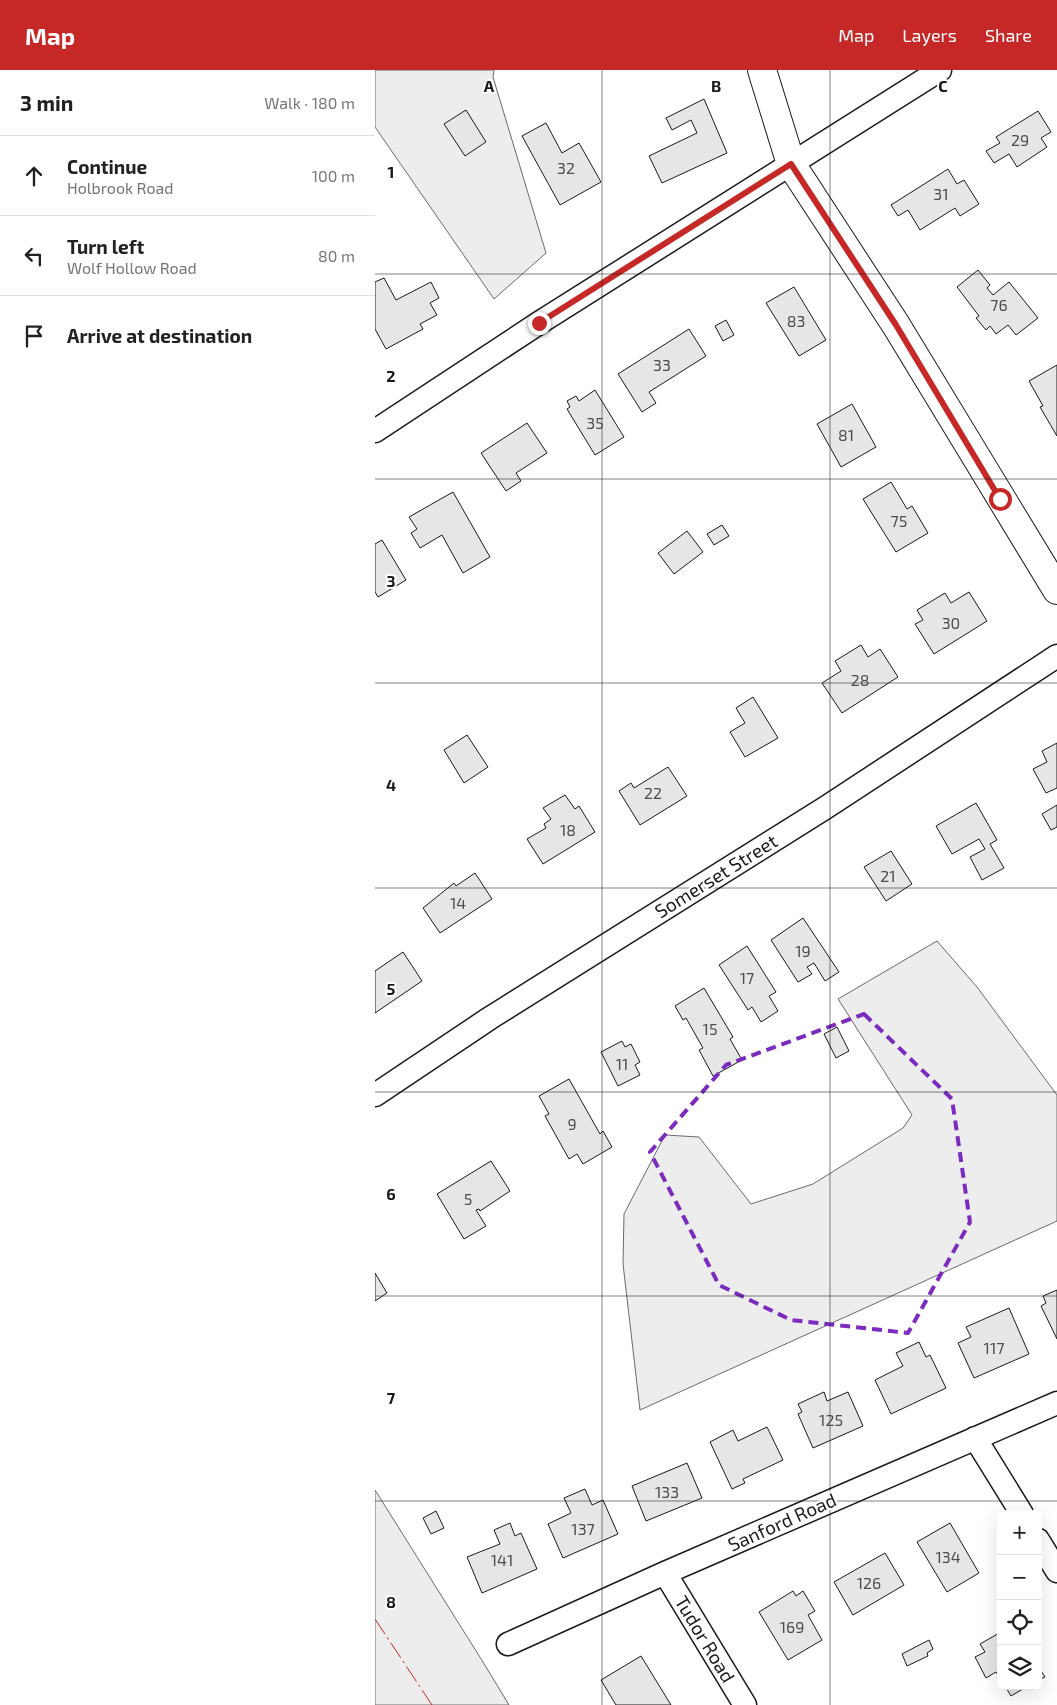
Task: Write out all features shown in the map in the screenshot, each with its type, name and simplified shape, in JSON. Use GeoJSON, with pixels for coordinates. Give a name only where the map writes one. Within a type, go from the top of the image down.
{"type":"FeatureCollection","features":[{"type":"Feature","properties":{"kind":"street"},"geometry":{"type":"LineString","coordinates":[[762,70],[791,164],[896,325],[1057,590]]}},
{"type":"Feature","properties":{"kind":"street"},"geometry":{"type":"LineString","coordinates":[[375,430],[940,70]]}},
{"type":"Feature","properties":{"kind":"street","name":"Somerset Street"},"geometry":{"type":"LineString","coordinates":[[375,1095],[490,1018],[825,808],[1057,656]]}},
{"type":"Feature","properties":{"kind":"street","name":"Sanford Road"},"geometry":{"type":"LineString","coordinates":[[508,1644],[665,1573],[1057,1403]]}},
{"type":"Feature","properties":{"kind":"street"},"geometry":{"type":"LineString","coordinates":[[975,1438],[1020,1510]]}},
{"type":"Feature","properties":{"kind":"street"},"geometry":{"type":"LineString","coordinates":[[1042,1547],[1057,1571]]}},
{"type":"Feature","properties":{"kind":"street","name":"Tudor Road"},"geometry":{"type":"LineString","coordinates":[[665,1573],[745,1705]]}},
{"type":"Feature","properties":{"kind":"highlighted area"},"geometry":{"type":"Polygon","coordinates":[[[864,1014],[952,1099],[970,1222],[908,1333],[791,1320],[719,1285],[650,1152],[726,1065],[864,1014]]]}},
{"type":"Feature","properties":{"kind":"shaded area"},"geometry":{"type":"Polygon","coordinates":[[[375,70],[494,70],[493,77],[546,253],[494,299],[375,127],[375,70]]]}},
{"type":"Feature","properties":{"kind":"shaded area"},"geometry":{"type":"Polygon","coordinates":[[[937,941],[977,987],[1057,1095],[1057,1221],[640,1410],[623,1264],[624,1214],[665,1135],[699,1137],[751,1204],[813,1184],[903,1128],[912,1115],[838,999],[937,941]]]}},
{"type":"Feature","properties":{"kind":"shaded area"},"geometry":{"type":"Polygon","coordinates":[[[375,1490],[483,1662],[509,1705],[375,1705],[375,1490]]]}},
{"type":"Feature","properties":{"kind":"building"},"geometry":{"type":"Polygon","coordinates":[[[704,99],[727,153],[662,183],[649,156],[697,133],[691,120],[672,130],[666,118],[704,99]]]}},
{"type":"Feature","properties":{"kind":"building"},"geometry":{"type":"Polygon","coordinates":[[[466,110],[486,142],[465,156],[444,124],[466,110]]]}},
{"type":"Feature","properties":{"kind":"building"},"geometry":{"type":"Polygon","coordinates":[[[1038,111],[1051,132],[1041,138],[1047,147],[1017,167],[1009,154],[994,163],[986,151],[1000,143],[996,137],[1038,111]]]}},
{"type":"Feature","properties":{"kind":"building"},"geometry":{"type":"Polygon","coordinates":[[[546,123],[562,153],[579,143],[601,182],[560,205],[522,136],[546,123]]]}},
{"type":"Feature","properties":{"kind":"building"},"geometry":{"type":"Polygon","coordinates":[[[948,169],[957,184],[964,180],[979,204],[960,216],[955,208],[920,230],[908,210],[898,216],[891,205],[948,169]]]}},
{"type":"Feature","properties":{"kind":"building"},"geometry":{"type":"Polygon","coordinates":[[[978,270],[990,285],[987,288],[993,295],[1009,282],[1038,318],[1016,335],[1008,325],[996,334],[990,326],[986,330],[976,318],[979,316],[957,287],[978,270]]]}},
{"type":"Feature","properties":{"kind":"building"},"geometry":{"type":"Polygon","coordinates":[[[384,278],[396,300],[431,282],[439,298],[430,303],[437,315],[420,324],[423,329],[386,349],[375,329],[375,282],[384,278]]]}},
{"type":"Feature","properties":{"kind":"building"},"geometry":{"type":"Polygon","coordinates":[[[794,287],[826,340],[799,356],[766,303],[794,287]]]}},
{"type":"Feature","properties":{"kind":"building"},"geometry":{"type":"Polygon","coordinates":[[[726,320],[734,335],[723,341],[715,326],[726,320]]]}},
{"type":"Feature","properties":{"kind":"building"},"geometry":{"type":"Polygon","coordinates":[[[689,329],[706,356],[649,392],[656,403],[642,412],[618,374],[689,329]]]}},
{"type":"Feature","properties":{"kind":"building"},"geometry":{"type":"Polygon","coordinates":[[[1057,365],[1057,436],[1040,407],[1043,406],[1029,381],[1057,365]]]}},
{"type":"Feature","properties":{"kind":"building"},"geometry":{"type":"Polygon","coordinates":[[[595,390],[624,437],[595,455],[567,409],[570,407],[567,401],[576,396],[579,401],[595,390]]]}},
{"type":"Feature","properties":{"kind":"building"},"geometry":{"type":"Polygon","coordinates":[[[852,404],[876,447],[841,467],[817,424],[852,404]]]}},
{"type":"Feature","properties":{"kind":"building"},"geometry":{"type":"Polygon","coordinates":[[[527,423],[547,453],[516,473],[521,481],[506,491],[481,453],[527,423]]]}},
{"type":"Feature","properties":{"kind":"building"},"geometry":{"type":"Polygon","coordinates":[[[891,482],[907,509],[912,506],[928,533],[896,552],[863,499],[891,482]]]}},
{"type":"Feature","properties":{"kind":"building"},"geometry":{"type":"Polygon","coordinates":[[[453,492],[490,557],[463,573],[442,535],[420,548],[411,533],[417,529],[409,517],[453,492]]]}},
{"type":"Feature","properties":{"kind":"building"},"geometry":{"type":"Polygon","coordinates":[[[722,525],[729,536],[714,545],[707,534],[722,525]]]}},
{"type":"Feature","properties":{"kind":"building"},"geometry":{"type":"Polygon","coordinates":[[[687,531],[703,552],[674,574],[658,553],[687,531]]]}},
{"type":"Feature","properties":{"kind":"building"},"geometry":{"type":"Polygon","coordinates":[[[382,540],[406,580],[378,597],[375,592],[375,544],[382,540]]]}},
{"type":"Feature","properties":{"kind":"building"},"geometry":{"type":"Polygon","coordinates":[[[969,592],[987,621],[934,654],[915,624],[923,620],[917,610],[945,593],[951,603],[969,592]]]}},
{"type":"Feature","properties":{"kind":"building"},"geometry":{"type":"Polygon","coordinates":[[[861,645],[868,657],[880,649],[898,677],[842,713],[822,683],[841,671],[835,661],[861,645]]]}},
{"type":"Feature","properties":{"kind":"building"},"geometry":{"type":"Polygon","coordinates":[[[753,697],[778,738],[745,757],[730,732],[745,723],[736,708],[753,697]]]}},
{"type":"Feature","properties":{"kind":"building"},"geometry":{"type":"Polygon","coordinates":[[[467,735],[488,767],[464,783],[444,750],[467,735]]]}},
{"type":"Feature","properties":{"kind":"building"},"geometry":{"type":"Polygon","coordinates":[[[1057,743],[1057,788],[1046,793],[1033,769],[1047,762],[1042,751],[1057,743]]]}},
{"type":"Feature","properties":{"kind":"building"},"geometry":{"type":"Polygon","coordinates":[[[668,767],[687,796],[640,825],[619,791],[631,783],[634,788],[668,767]]]}},
{"type":"Feature","properties":{"kind":"building"},"geometry":{"type":"Polygon","coordinates":[[[565,795],[575,809],[579,806],[595,832],[543,864],[527,839],[546,828],[544,824],[551,819],[543,808],[565,795]]]}},
{"type":"Feature","properties":{"kind":"building"},"geometry":{"type":"Polygon","coordinates":[[[976,803],[997,840],[990,844],[1004,868],[982,880],[970,857],[985,849],[979,839],[952,854],[936,826],[976,803]]]}},
{"type":"Feature","properties":{"kind":"building"},"geometry":{"type":"Polygon","coordinates":[[[1057,805],[1057,827],[1051,830],[1042,814],[1057,805]]]}},
{"type":"Feature","properties":{"kind":"building"},"geometry":{"type":"Polygon","coordinates":[[[891,851],[912,884],[886,901],[864,867],[891,851]]]}},
{"type":"Feature","properties":{"kind":"building"},"geometry":{"type":"Polygon","coordinates":[[[475,873],[492,899],[440,933],[423,908],[454,883],[456,886],[475,873]]]}},
{"type":"Feature","properties":{"kind":"building"},"geometry":{"type":"Polygon","coordinates":[[[803,918],[839,972],[825,981],[814,963],[807,967],[812,974],[798,982],[771,940],[803,918]]]}},
{"type":"Feature","properties":{"kind":"building"},"geometry":{"type":"Polygon","coordinates":[[[747,946],[776,992],[769,996],[778,1011],[761,1022],[752,1007],[748,1010],[719,965],[747,946]]]}},
{"type":"Feature","properties":{"kind":"building"},"geometry":{"type":"Polygon","coordinates":[[[403,952],[422,981],[375,1013],[375,971],[403,952]]]}},
{"type":"Feature","properties":{"kind":"building"},"geometry":{"type":"Polygon","coordinates":[[[704,988],[733,1037],[730,1039],[742,1060],[713,1076],[699,1050],[703,1048],[686,1018],[683,1020],[675,1006],[704,988]]]}},
{"type":"Feature","properties":{"kind":"building"},"geometry":{"type":"Polygon","coordinates":[[[837,1027],[849,1051],[836,1058],[824,1034],[837,1027]]]}},
{"type":"Feature","properties":{"kind":"building"},"geometry":{"type":"Polygon","coordinates":[[[622,1041],[625,1047],[631,1044],[640,1062],[635,1065],[640,1075],[618,1086],[601,1052],[622,1041]]]}},
{"type":"Feature","properties":{"kind":"building"},"geometry":{"type":"Polygon","coordinates":[[[569,1079],[600,1134],[603,1131],[612,1147],[583,1164],[577,1154],[569,1159],[545,1116],[549,1114],[539,1096],[569,1079]]]}},
{"type":"Feature","properties":{"kind":"building"},"geometry":{"type":"Polygon","coordinates":[[[491,1161],[510,1191],[480,1211],[479,1209],[476,1210],[486,1226],[464,1239],[437,1194],[491,1161]]]}},
{"type":"Feature","properties":{"kind":"building"},"geometry":{"type":"Polygon","coordinates":[[[375,1273],[387,1293],[375,1301],[375,1273]]]}},
{"type":"Feature","properties":{"kind":"building"},"geometry":{"type":"Polygon","coordinates":[[[1057,1290],[1057,1339],[1041,1306],[1046,1303],[1043,1296],[1057,1290]]]}},
{"type":"Feature","properties":{"kind":"building"},"geometry":{"type":"Polygon","coordinates":[[[1009,1308],[1029,1354],[974,1378],[958,1343],[971,1337],[966,1327],[1009,1308]]]}},
{"type":"Feature","properties":{"kind":"building"},"geometry":{"type":"Polygon","coordinates":[[[919,1342],[926,1357],[930,1355],[946,1388],[891,1414],[875,1380],[903,1366],[896,1353],[919,1342]]]}},
{"type":"Feature","properties":{"kind":"building"},"geometry":{"type":"Polygon","coordinates":[[[824,1392],[827,1401],[848,1392],[863,1426],[813,1448],[798,1414],[802,1412],[798,1404],[824,1392]]]}},
{"type":"Feature","properties":{"kind":"building"},"geometry":{"type":"Polygon","coordinates":[[[767,1427],[783,1460],[743,1479],[745,1483],[732,1489],[710,1442],[733,1430],[738,1441],[767,1427]]]}},
{"type":"Feature","properties":{"kind":"building"},"geometry":{"type":"Polygon","coordinates":[[[687,1463],[702,1498],[646,1521],[632,1486],[687,1463]]]}},
{"type":"Feature","properties":{"kind":"building"},"geometry":{"type":"Polygon","coordinates":[[[585,1489],[592,1505],[603,1500],[618,1534],[563,1558],[548,1524],[571,1513],[564,1498],[585,1489]]]}},
{"type":"Feature","properties":{"kind":"building"},"geometry":{"type":"Polygon","coordinates":[[[436,1511],[444,1528],[431,1534],[423,1518],[436,1511]]]}},
{"type":"Feature","properties":{"kind":"building"},"geometry":{"type":"Polygon","coordinates":[[[510,1523],[515,1536],[521,1533],[537,1569],[482,1593],[467,1557],[500,1544],[494,1530],[510,1523]]]}},
{"type":"Feature","properties":{"kind":"building"},"geometry":{"type":"Polygon","coordinates":[[[950,1523],[979,1573],[947,1592],[917,1542],[950,1523]]]}},
{"type":"Feature","properties":{"kind":"building"},"geometry":{"type":"Polygon","coordinates":[[[885,1553],[904,1585],[853,1615],[834,1582],[885,1553]]]}},
{"type":"Feature","properties":{"kind":"building"},"geometry":{"type":"Polygon","coordinates":[[[793,1591],[796,1596],[803,1591],[815,1611],[808,1615],[822,1640],[788,1660],[759,1612],[793,1591]]]}},
{"type":"Feature","properties":{"kind":"building"},"geometry":{"type":"Polygon","coordinates":[[[997,1634],[997,1673],[996,1672],[986,1678],[975,1657],[985,1652],[980,1644],[997,1634]]]}},
{"type":"Feature","properties":{"kind":"building"},"geometry":{"type":"Polygon","coordinates":[[[929,1640],[933,1649],[927,1653],[928,1656],[907,1666],[902,1654],[929,1640]]]}},
{"type":"Feature","properties":{"kind":"building"},"geometry":{"type":"Polygon","coordinates":[[[641,1656],[671,1705],[616,1705],[601,1680],[641,1656]]]}},
{"type":"Feature","properties":{"kind":"building"},"geometry":{"type":"Polygon","coordinates":[[[1007,1690],[1021,1690],[1011,1696],[1007,1690]]]}},
{"type":"Feature","properties":{"kind":"power"},"geometry":{"type":"LineString","coordinates":[[375,1619],[432,1705]]}},
{"type":"Feature","properties":{"kind":"route"},"geometry":{"type":"LineString","coordinates":[[539,323],[791,164],[896,325],[1000,499]]}}]}
